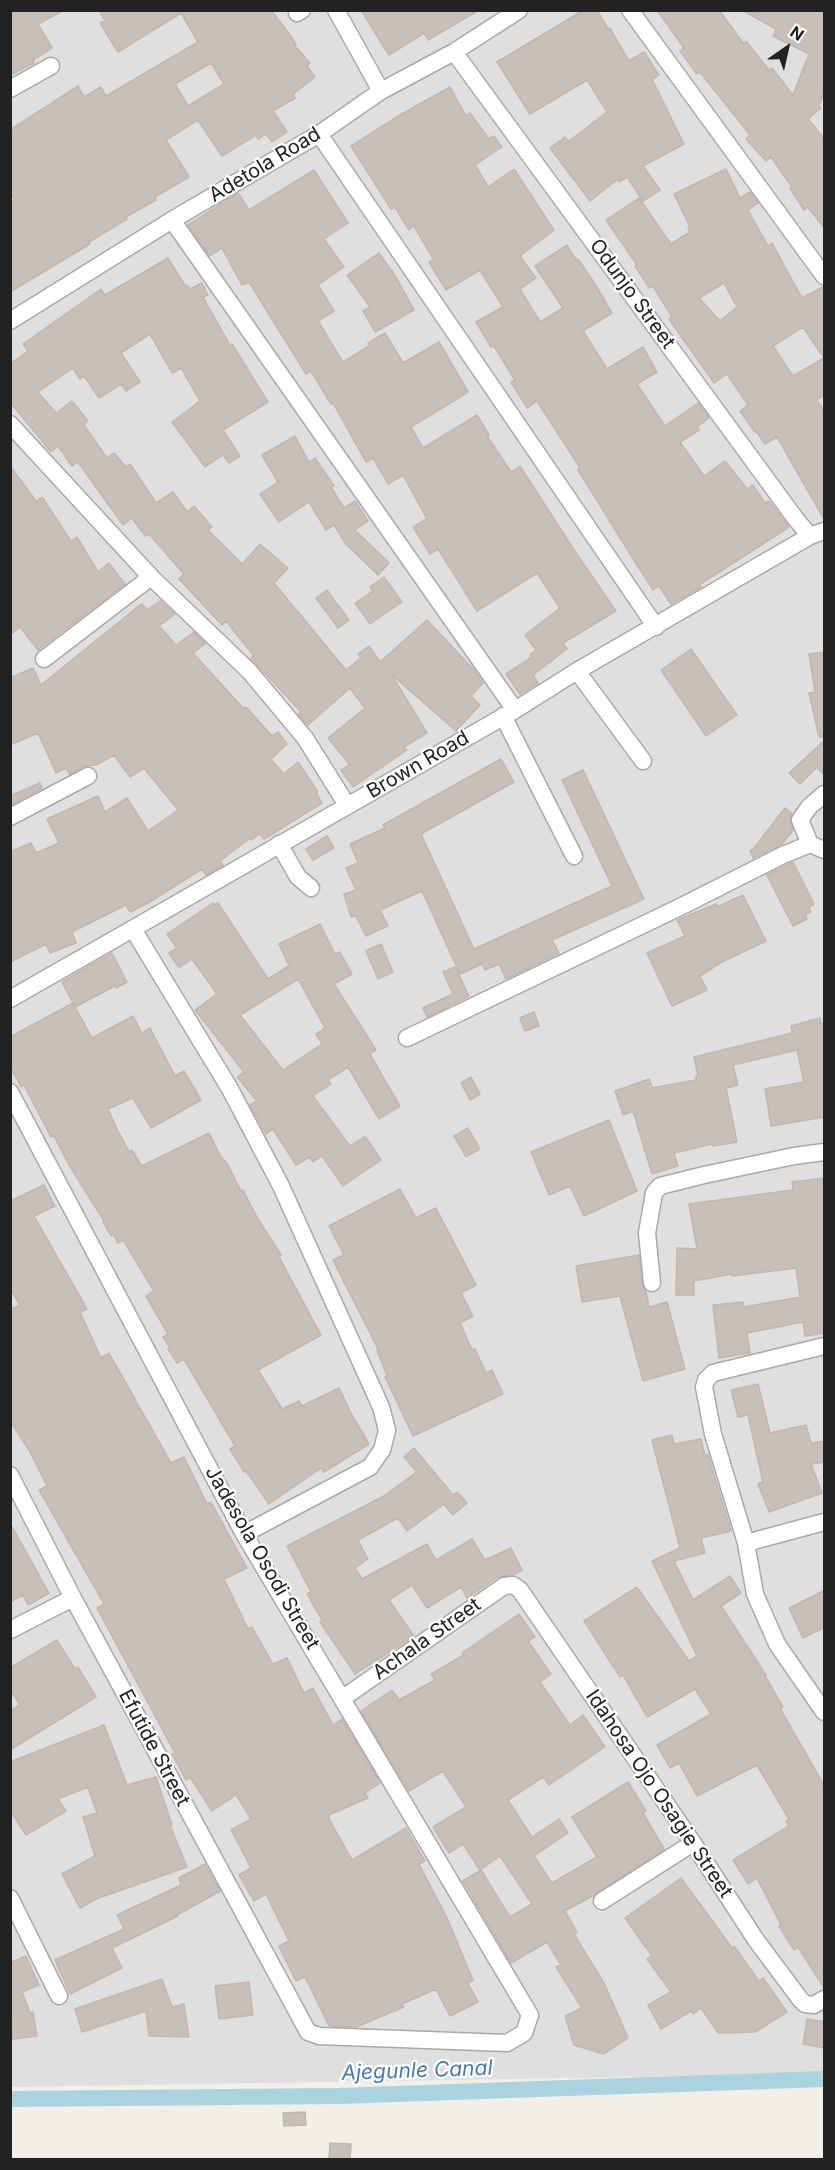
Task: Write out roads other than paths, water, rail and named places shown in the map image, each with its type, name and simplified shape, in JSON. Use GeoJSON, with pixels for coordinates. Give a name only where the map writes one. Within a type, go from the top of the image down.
{"type":"FeatureCollection","features":[{"type":"Feature","properties":{"kind":"street"},"geometry":{"type":"LineString","coordinates":[[336,10],[381,91]]}},
{"type":"Feature","properties":{"kind":"street","name":"Adetola Road"},"geometry":{"type":"LineString","coordinates":[[10,321],[172,220],[319,134],[381,91],[454,52],[519,10]]}},
{"type":"Feature","properties":{"kind":"street"},"geometry":{"type":"LineString","coordinates":[[630,10],[825,276]]}},
{"type":"Feature","properties":{"kind":"street","name":"Odunjo Street"},"geometry":{"type":"LineString","coordinates":[[454,52],[795,518],[817,534]]}},
{"type":"Feature","properties":{"kind":"street"},"geometry":{"type":"LineString","coordinates":[[10,89],[51,66]]}},
{"type":"Feature","properties":{"kind":"street"},"geometry":{"type":"LineString","coordinates":[[319,134],[656,627]]}},
{"type":"Feature","properties":{"kind":"street"},"geometry":{"type":"LineString","coordinates":[[172,220],[509,713],[574,856]]}},
{"type":"Feature","properties":{"kind":"street"},"geometry":{"type":"LineString","coordinates":[[10,424],[151,577],[250,672],[305,738],[347,805]]}},
{"type":"Feature","properties":{"kind":"street","name":"Brown Road"},"geometry":{"type":"LineString","coordinates":[[10,999],[817,534]]}},
{"type":"Feature","properties":{"kind":"street"},"geometry":{"type":"LineString","coordinates":[[44,659],[151,577]]}},
{"type":"Feature","properties":{"kind":"street"},"geometry":{"type":"LineString","coordinates":[[577,671],[644,762]]}},
{"type":"Feature","properties":{"kind":"street"},"geometry":{"type":"LineString","coordinates":[[10,818],[88,776]]}},
{"type":"Feature","properties":{"kind":"street"},"geometry":{"type":"LineString","coordinates":[[407,1038],[783,855],[817,847],[800,820],[809,807],[825,794]]}},
{"type":"Feature","properties":{"kind":"street"},"geometry":{"type":"LineString","coordinates":[[279,844],[298,877],[311,888]]}},
{"type":"Feature","properties":{"kind":"street"},"geometry":{"type":"LineString","coordinates":[[133,929],[230,1089],[282,1186],[381,1407],[387,1430],[382,1450],[370,1467],[244,1534]]}},
{"type":"Feature","properties":{"kind":"street","name":"Jadesola Osodi Street"},"geometry":{"type":"LineString","coordinates":[[10,1092],[244,1534],[530,2015]]}},
{"type":"Feature","properties":{"kind":"street"},"geometry":{"type":"LineString","coordinates":[[652,1283],[647,1233],[654,1193],[660,1186],[794,1156],[825,1152]]}},
{"type":"Feature","properties":{"kind":"street"},"geometry":{"type":"LineString","coordinates":[[825,1346],[713,1373],[706,1380],[704,1387],[713,1434],[746,1543],[755,1594],[777,1644],[825,1712]]}},
{"type":"Feature","properties":{"kind":"street","name":"Efutide Street"},"geometry":{"type":"LineString","coordinates":[[10,1475],[73,1598],[308,2032],[319,2036],[507,2043],[524,2033],[530,2015]]}},
{"type":"Feature","properties":{"kind":"street"},"geometry":{"type":"LineString","coordinates":[[746,1543],[825,1522]]}},
{"type":"Feature","properties":{"kind":"street","name":"Achala Street"},"geometry":{"type":"LineString","coordinates":[[343,1698],[504,1586],[513,1584]]}},
{"type":"Feature","properties":{"kind":"street","name":"Idahosa Ojo Osagie Street"},"geometry":{"type":"LineString","coordinates":[[513,1584],[520,1590],[693,1843],[756,1940],[800,1999],[805,2004],[814,2005],[825,1999]]}},
{"type":"Feature","properties":{"kind":"street"},"geometry":{"type":"LineString","coordinates":[[10,1630],[73,1598]]}},
{"type":"Feature","properties":{"kind":"street"},"geometry":{"type":"LineString","coordinates":[[602,1901],[693,1843]]}},
{"type":"Feature","properties":{"kind":"street"},"geometry":{"type":"LineString","coordinates":[[10,1898],[58,1996]]}},
{"type":"Feature","properties":{"kind":"waterway","name":"Ajegunle Canal"},"geometry":{"type":"LineString","coordinates":[[10,2099],[339,2096],[824,2079]]}}]}
